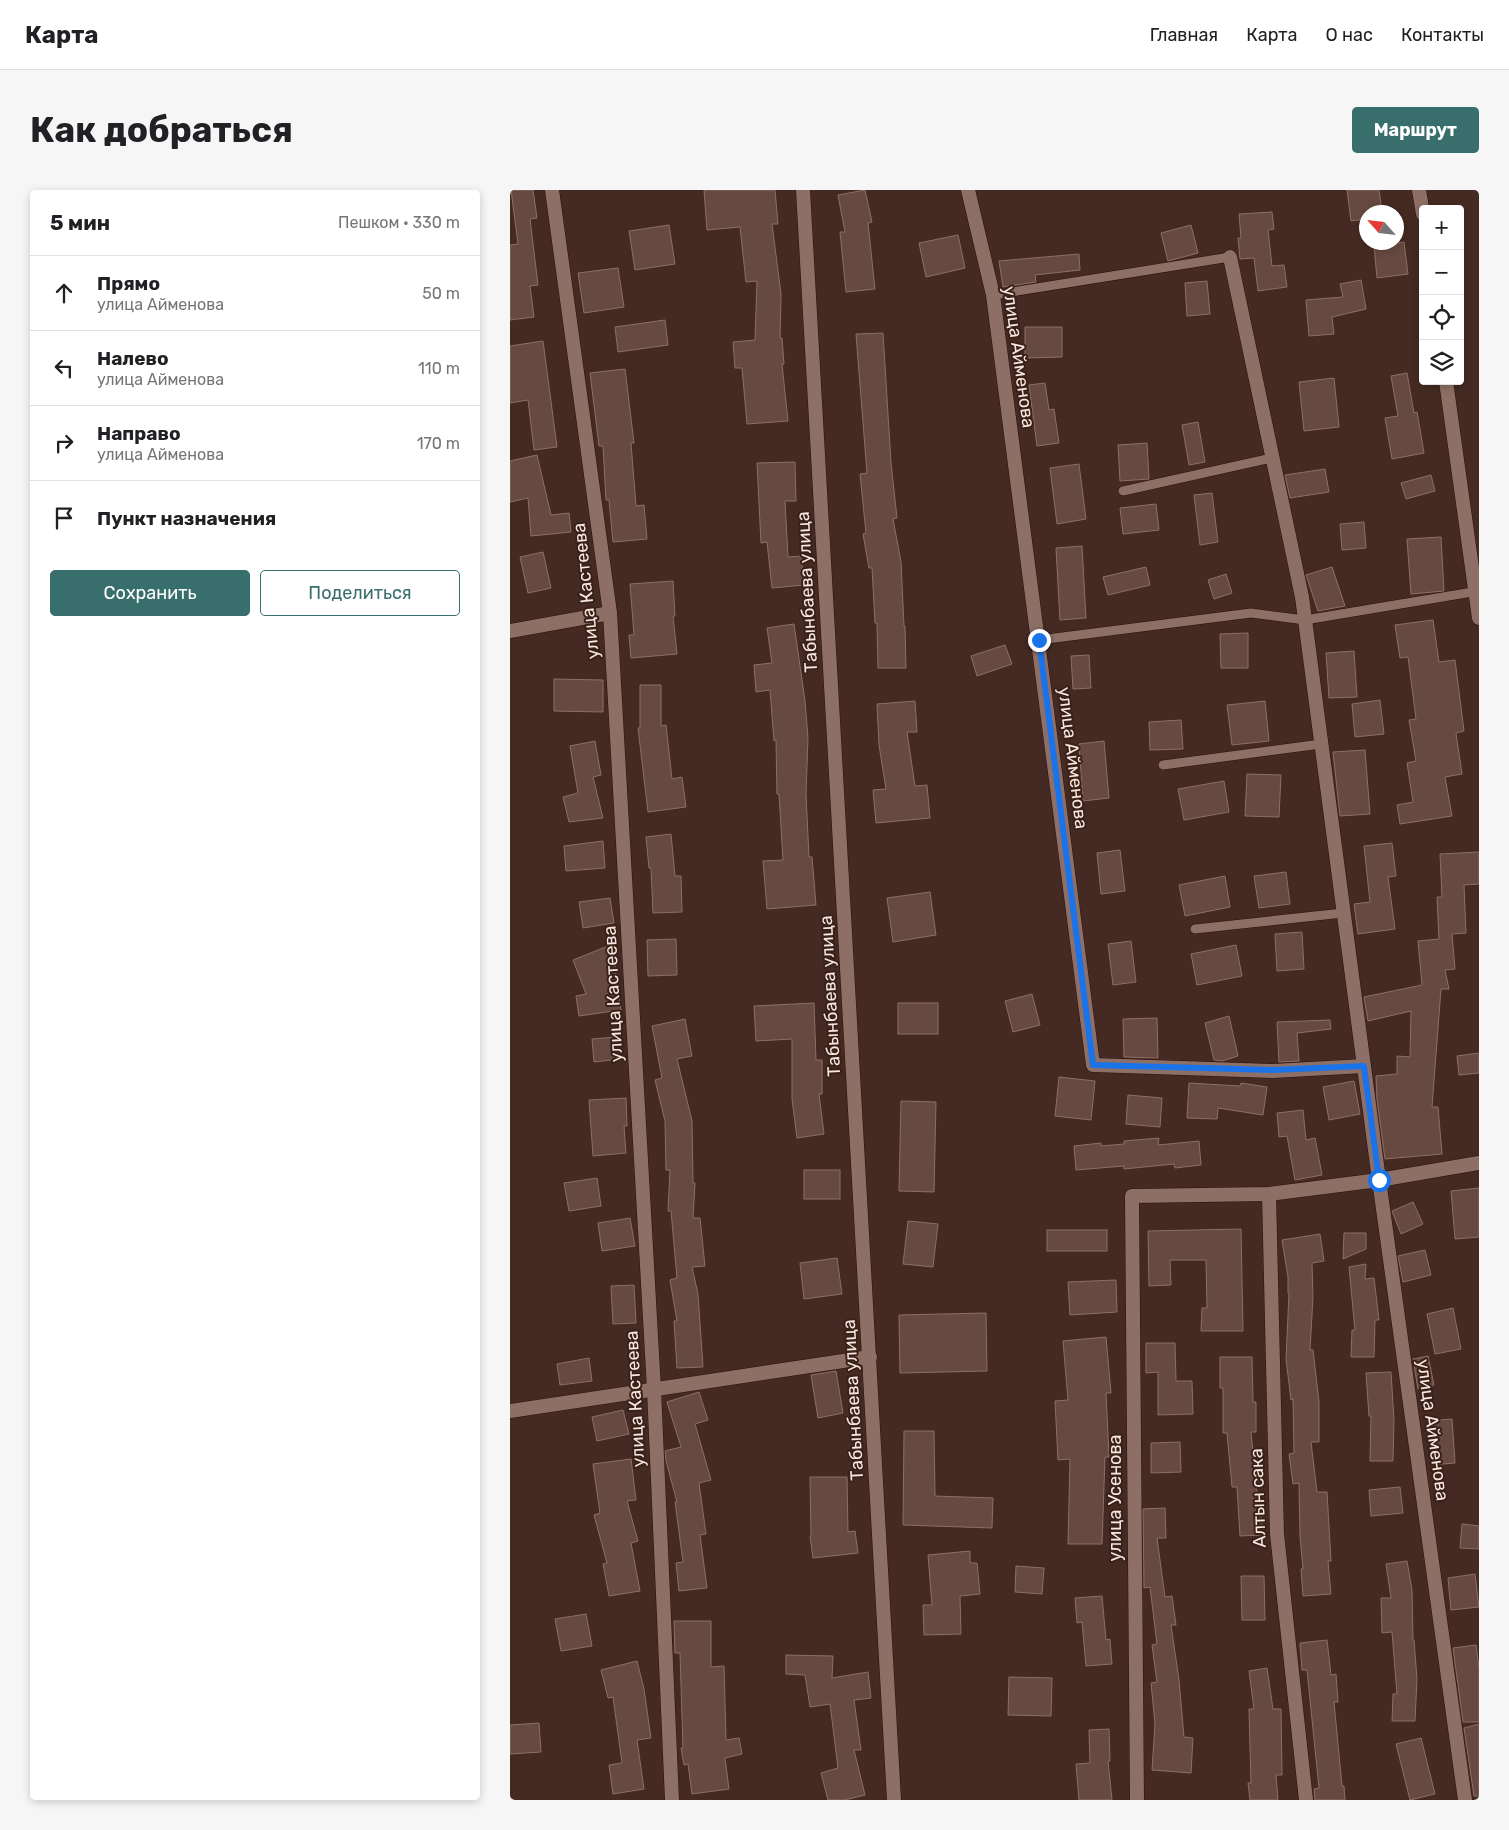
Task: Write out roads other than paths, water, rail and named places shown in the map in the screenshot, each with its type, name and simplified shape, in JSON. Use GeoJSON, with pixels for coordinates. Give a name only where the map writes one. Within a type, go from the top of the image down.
{"type":"FeatureCollection","features":[{"type":"Feature","properties":{"kind":"street","name":"улица Кастеева"},"geometry":{"type":"LineString","coordinates":[[552,190],[610,613],[654,1389],[672,1800]]}},
{"type":"Feature","properties":{"kind":"street","name":"Табынбаева улица"},"geometry":{"type":"LineString","coordinates":[[803,190],[894,1800]]}},
{"type":"Feature","properties":{"kind":"street","name":"улица Айменова"},"geometry":{"type":"LineString","coordinates":[[968,190],[993,294],[1093,1065],[1273,1070],[1364,1066]]}},
{"type":"Feature","properties":{"kind":"street"},"geometry":{"type":"LineString","coordinates":[[1419,190],[1422,205]]}},
{"type":"Feature","properties":{"kind":"street","name":"улица Айменова"},"geometry":{"type":"LineString","coordinates":[[1230,257],[1302,598],[1379,1180],[1465,1800]]}},
{"type":"Feature","properties":{"kind":"street"},"geometry":{"type":"LineString","coordinates":[[1447,385],[1477,591],[1479,618]]}},
{"type":"Feature","properties":{"kind":"street"},"geometry":{"type":"LineString","coordinates":[[510,631],[610,613]]}},
{"type":"Feature","properties":{"kind":"street"},"geometry":{"type":"LineString","coordinates":[[1269,1194],[1379,1180],[1479,1164]]}},
{"type":"Feature","properties":{"kind":"street","name":"улица Усенова"},"geometry":{"type":"LineString","coordinates":[[1136,1800],[1132,1196],[1269,1194]]}},
{"type":"Feature","properties":{"kind":"street","name":"Алтын сака"},"geometry":{"type":"LineString","coordinates":[[1269,1194],[1277,1534],[1306,1800]]}},
{"type":"Feature","properties":{"kind":"street"},"geometry":{"type":"LineString","coordinates":[[510,1411],[870,1357]]}},
{"type":"Feature","properties":{"kind":"lane"},"geometry":{"type":"LineString","coordinates":[[993,294],[1230,257]]}},
{"type":"Feature","properties":{"kind":"lane"},"geometry":{"type":"LineString","coordinates":[[1123,491],[1272,458]]}},
{"type":"Feature","properties":{"kind":"lane"},"geometry":{"type":"LineString","coordinates":[[1039,640],[1251,613],[1305,620],[1477,591]]}},
{"type":"Feature","properties":{"kind":"lane"},"geometry":{"type":"LineString","coordinates":[[1163,765],[1321,744]]}},
{"type":"Feature","properties":{"kind":"lane"},"geometry":{"type":"LineString","coordinates":[[1195,929],[1344,913]]}}]}
